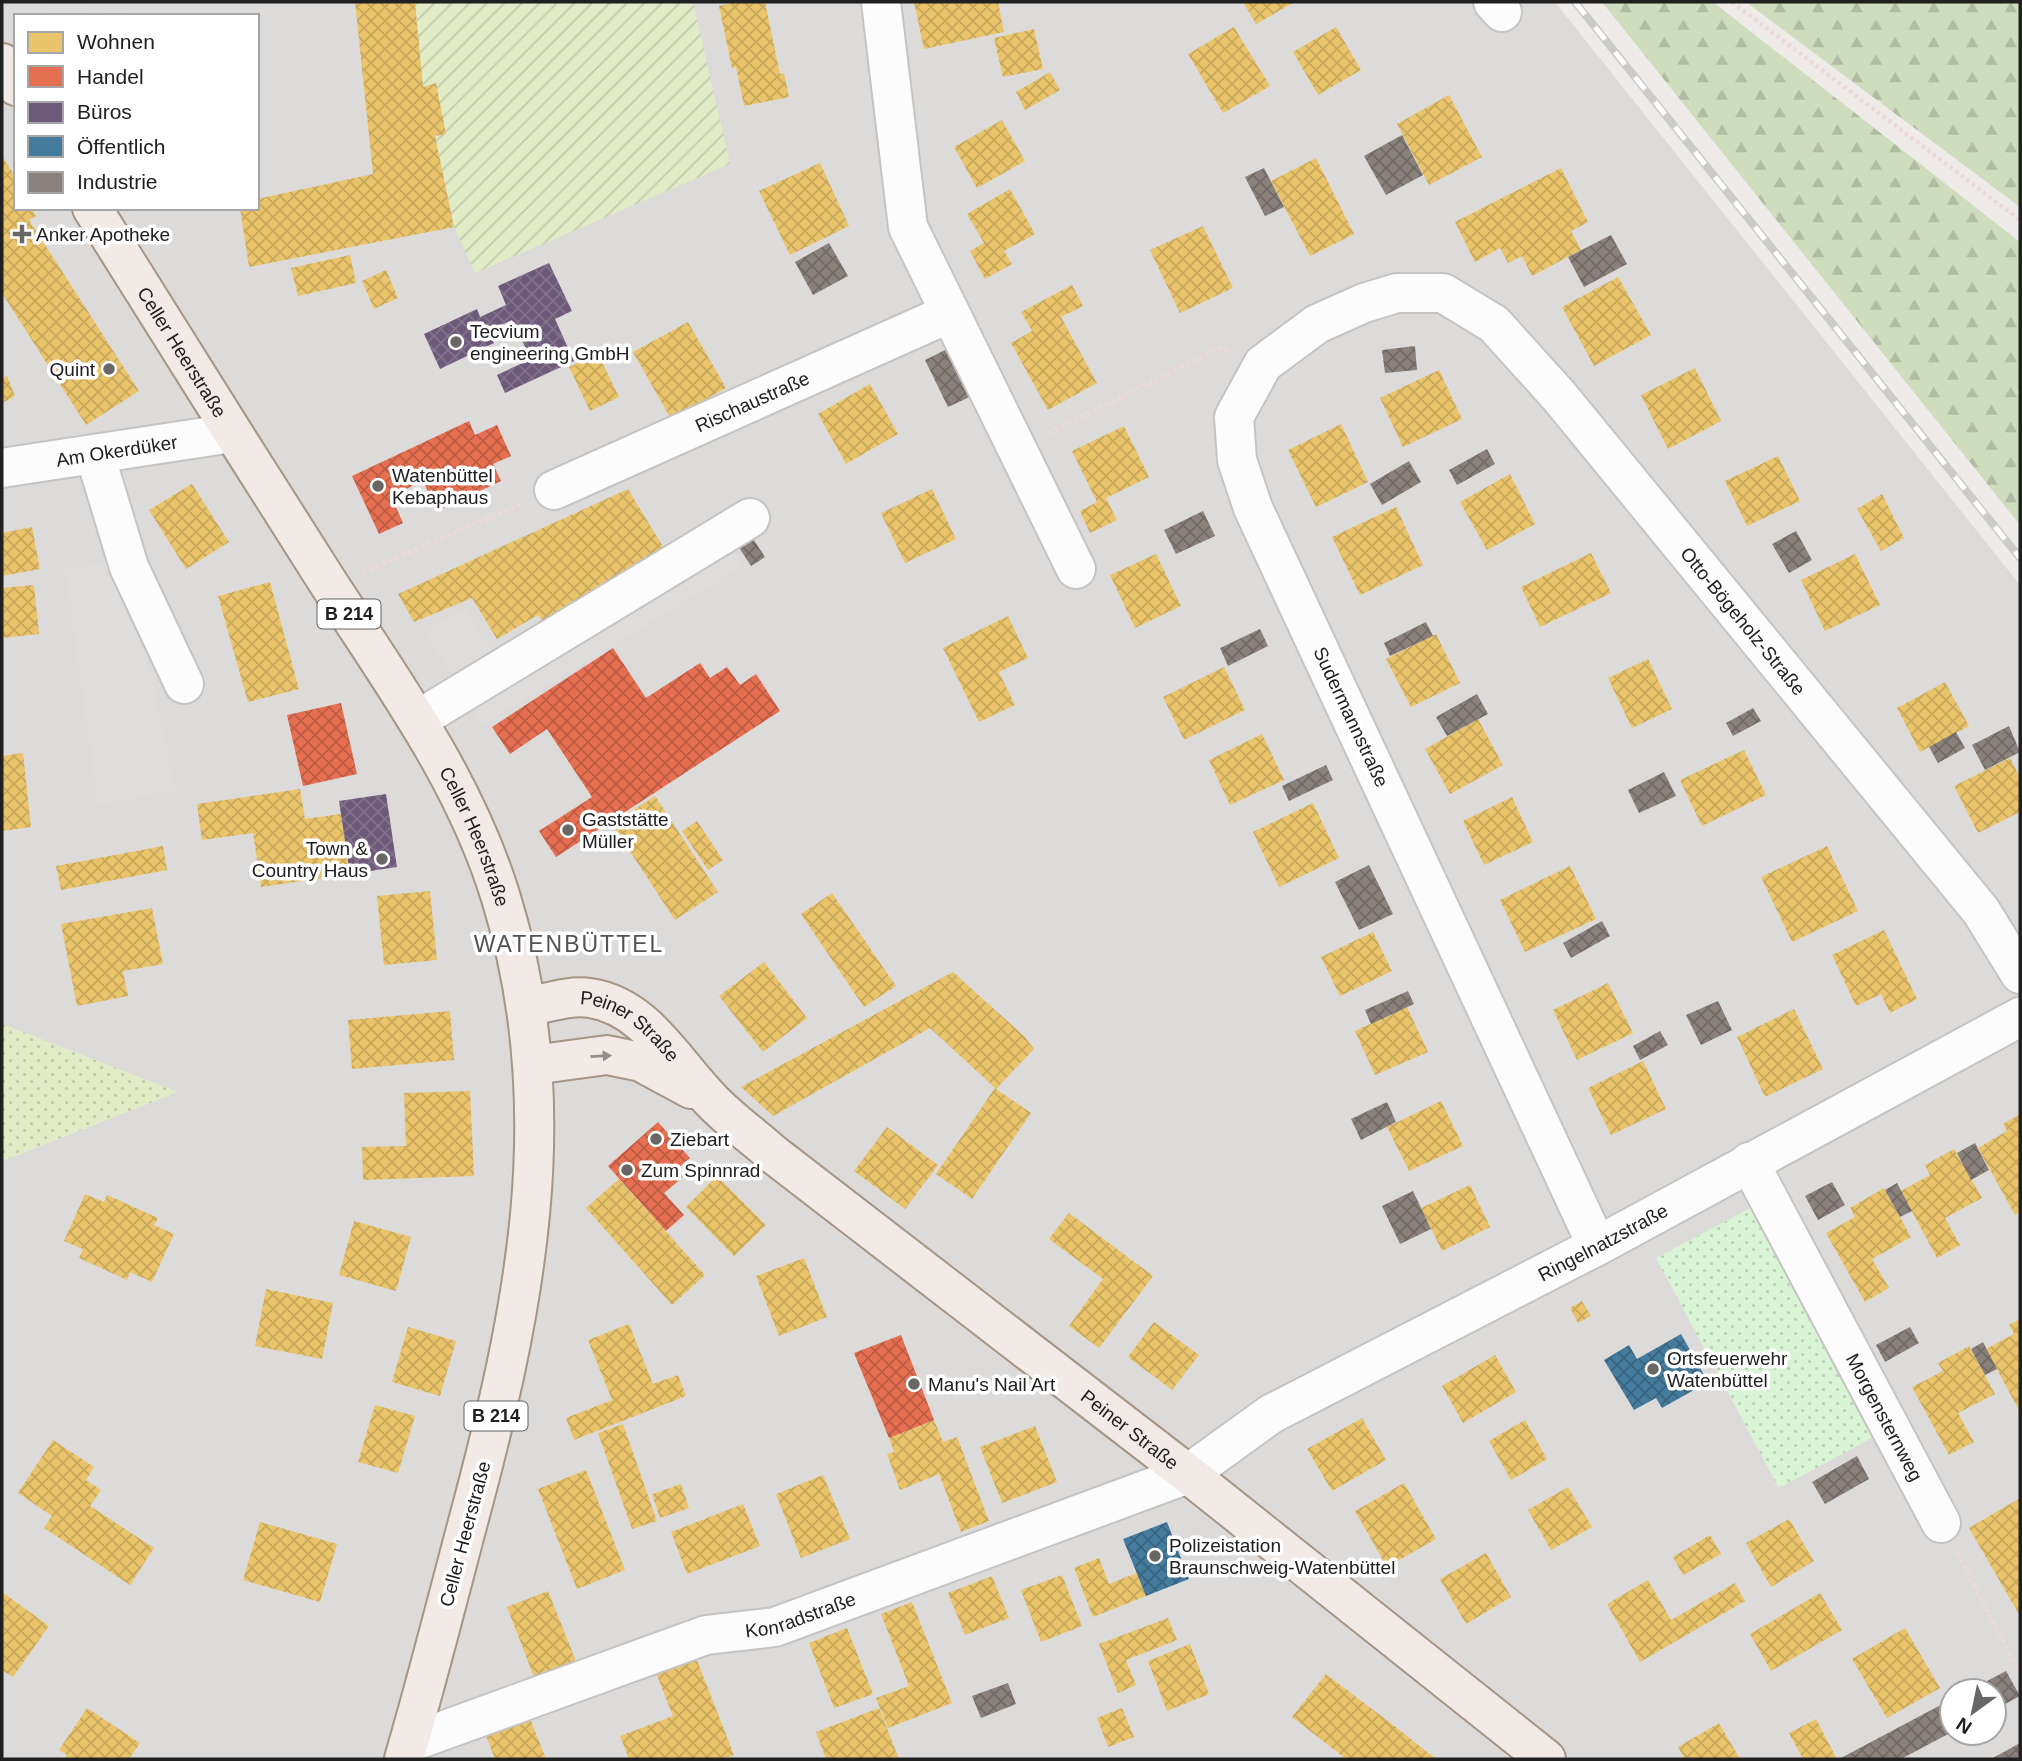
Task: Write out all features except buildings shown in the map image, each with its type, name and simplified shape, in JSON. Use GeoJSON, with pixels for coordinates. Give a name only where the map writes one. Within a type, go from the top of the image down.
{"type":"FeatureCollection","features":[{"type":"Feature","properties":{"kind":"main road"},"geometry":{"type":"LineString","coordinates":[[2,63],[14,83]]}},
{"type":"Feature","properties":{"kind":"main road","name":"Celler Heerstraße"},"geometry":{"type":"LineString","coordinates":[[93,210],[232,433],[419,719],[462,796],[501,896],[516,951],[533,1065],[534,1193],[519,1306],[493,1430],[407,1751]]}},
{"type":"Feature","properties":{"kind":"main road","name":"Peiner Straße"},"geometry":{"type":"LineString","coordinates":[[526,1007],[570,998],[592,998],[623,1010],[668,1049],[711,1100],[773,1154],[1188,1474],[1546,1759]]}},
{"type":"Feature","properties":{"kind":"main road","name":"Peiner Straße"},"geometry":{"type":"LineString","coordinates":[[533,1065],[607,1055],[641,1062],[711,1100]]}},
{"type":"Feature","properties":{"kind":"street"},"geometry":{"type":"LineString","coordinates":[[881,2],[908,227],[1076,569]]}},
{"type":"Feature","properties":{"kind":"street","name":"Sudermannstraße"},"geometry":{"type":"LineString","coordinates":[[1443,293],[1397,293],[1364,303],[1317,324],[1263,364],[1234,417],[1237,460],[1253,508],[1597,1245]]}},
{"type":"Feature","properties":{"kind":"street","name":"Otto-Bögeholz-Straße"},"geometry":{"type":"LineString","coordinates":[[1443,293],[1494,324],[1559,396],[1981,911],[2020,974]]}},
{"type":"Feature","properties":{"kind":"street","name":"Rischaustraße"},"geometry":{"type":"LineString","coordinates":[[554,490],[950,313]]}},
{"type":"Feature","properties":{"kind":"street","name":"Am Okerdüker"},"geometry":{"type":"LineString","coordinates":[[2,468],[232,433]]}},
{"type":"Feature","properties":{"kind":"street"},"geometry":{"type":"LineString","coordinates":[[95,455],[129,567],[184,684]]}},
{"type":"Feature","properties":{"kind":"street"},"geometry":{"type":"LineString","coordinates":[[419,719],[750,518]]}},
{"type":"Feature","properties":{"kind":"street","name":"Ringelnatzstraße"},"geometry":{"type":"LineString","coordinates":[[1188,1474],[1271,1414],[1597,1245],[2020,1017]]}},
{"type":"Feature","properties":{"kind":"street","name":"Morgensternweg"},"geometry":{"type":"LineString","coordinates":[[1749,1161],[1941,1523]]}},
{"type":"Feature","properties":{"kind":"street","name":"Konradstraße"},"geometry":{"type":"LineString","coordinates":[[407,1751],[706,1635],[775,1626],[1188,1474]]}},
{"type":"Feature","properties":{"kind":"path"},"geometry":{"type":"LineString","coordinates":[[1732,2],[2020,220]]}},
{"type":"Feature","properties":{"kind":"path"},"geometry":{"type":"LineString","coordinates":[[1017,449],[1219,348],[1263,364]]}},
{"type":"Feature","properties":{"kind":"path"},"geometry":{"type":"LineString","coordinates":[[330,586],[554,490]]}},
{"type":"Feature","properties":{"kind":"path"},"geometry":{"type":"LineString","coordinates":[[1941,1523],[2020,1672]]}},
{"type":"Feature","properties":{"kind":"shaded area"},"geometry":{"type":"Polygon","coordinates":[[[2,2],[1555,2],[2020,585],[2020,1759],[2,1759],[2,1161],[177,1092],[2,1024],[2,2]]]}},
{"type":"Feature","properties":{"kind":"shaded area"},"geometry":{"type":"Polygon","coordinates":[[[55,2],[88,2],[90,13],[122,10],[123,14],[52,14],[55,2]]]}},
{"type":"Feature","properties":{"kind":"shaded area"},"geometry":{"type":"Polygon","coordinates":[[[716,521],[743,566],[482,725],[425,632],[465,608],[494,656],[716,521]]]}},
{"type":"Feature","properties":{"kind":"shaded area"},"geometry":{"type":"Polygon","coordinates":[[[110,562],[152,679],[175,790],[98,806],[66,571],[110,562]]]}},
{"type":"Feature","properties":{"kind":"green space"},"geometry":{"type":"Polygon","coordinates":[[[415,2],[693,2],[730,164],[475,273],[454,227],[435,136],[445,134],[435,83],[423,87],[415,2]]]}},
{"type":"Feature","properties":{"kind":"green space"},"geometry":{"type":"Polygon","coordinates":[[[1602,2],[1713,2],[2020,242],[2020,388],[2017,392],[2020,397],[2020,525],[1602,2]]]}},
{"type":"Feature","properties":{"kind":"green space"},"geometry":{"type":"Polygon","coordinates":[[[1746,2],[2020,2],[2020,207],[1746,2]]]}},
{"type":"Feature","properties":{"kind":"green space"},"geometry":{"type":"Polygon","coordinates":[[[2,1024],[178,1092],[2,1161],[2,1024]]]}},
{"type":"Feature","properties":{"kind":"green space"},"geometry":{"type":"Polygon","coordinates":[[[1760,1203],[1883,1432],[1779,1488],[1656,1258],[1760,1203]]]}},
{"type":"Feature","properties":{"kind":"railway"},"geometry":{"type":"LineString","coordinates":[[1575,2],[2020,558]]}},
{"type":"Feature","properties":{"kind":"place","name":"Anker Apotheke"},"geometry":{"type":"Point","coordinates":[22,234]}},
{"type":"Feature","properties":{"kind":"place","name":"Tecvium engineering GmbH"},"geometry":{"type":"Point","coordinates":[456,342]}},
{"type":"Feature","properties":{"kind":"place","name":"Quint"},"geometry":{"type":"Point","coordinates":[109,369]}},
{"type":"Feature","properties":{"kind":"place","name":"Watenbüttel Kebaphaus"},"geometry":{"type":"Point","coordinates":[378,486]}},
{"type":"Feature","properties":{"kind":"place","name":"Gaststätte Müller"},"geometry":{"type":"Point","coordinates":[568,830]}},
{"type":"Feature","properties":{"kind":"place","name":"Town & Country Haus"},"geometry":{"type":"Point","coordinates":[382,859]}},
{"type":"Feature","properties":{"kind":"place","name":"Ziebart"},"geometry":{"type":"Point","coordinates":[656,1139]}},
{"type":"Feature","properties":{"kind":"place","name":"Zum Spinnrad"},"geometry":{"type":"Point","coordinates":[627,1170]}},
{"type":"Feature","properties":{"kind":"place","name":"Ortsfeuerwehr Watenbüttel"},"geometry":{"type":"Point","coordinates":[1653,1369]}},
{"type":"Feature","properties":{"kind":"place","name":"Manu's Nail Art"},"geometry":{"type":"Point","coordinates":[914,1384]}},
{"type":"Feature","properties":{"kind":"place","name":"Polizeistation Braunschweig-Watenbüttel"},"geometry":{"type":"Point","coordinates":[1155,1556]}},
{"type":"Feature","properties":{"kind":"district","name":"WATENBÜTTEL"},"geometry":{"type":"Point","coordinates":[569,944]}}]}
